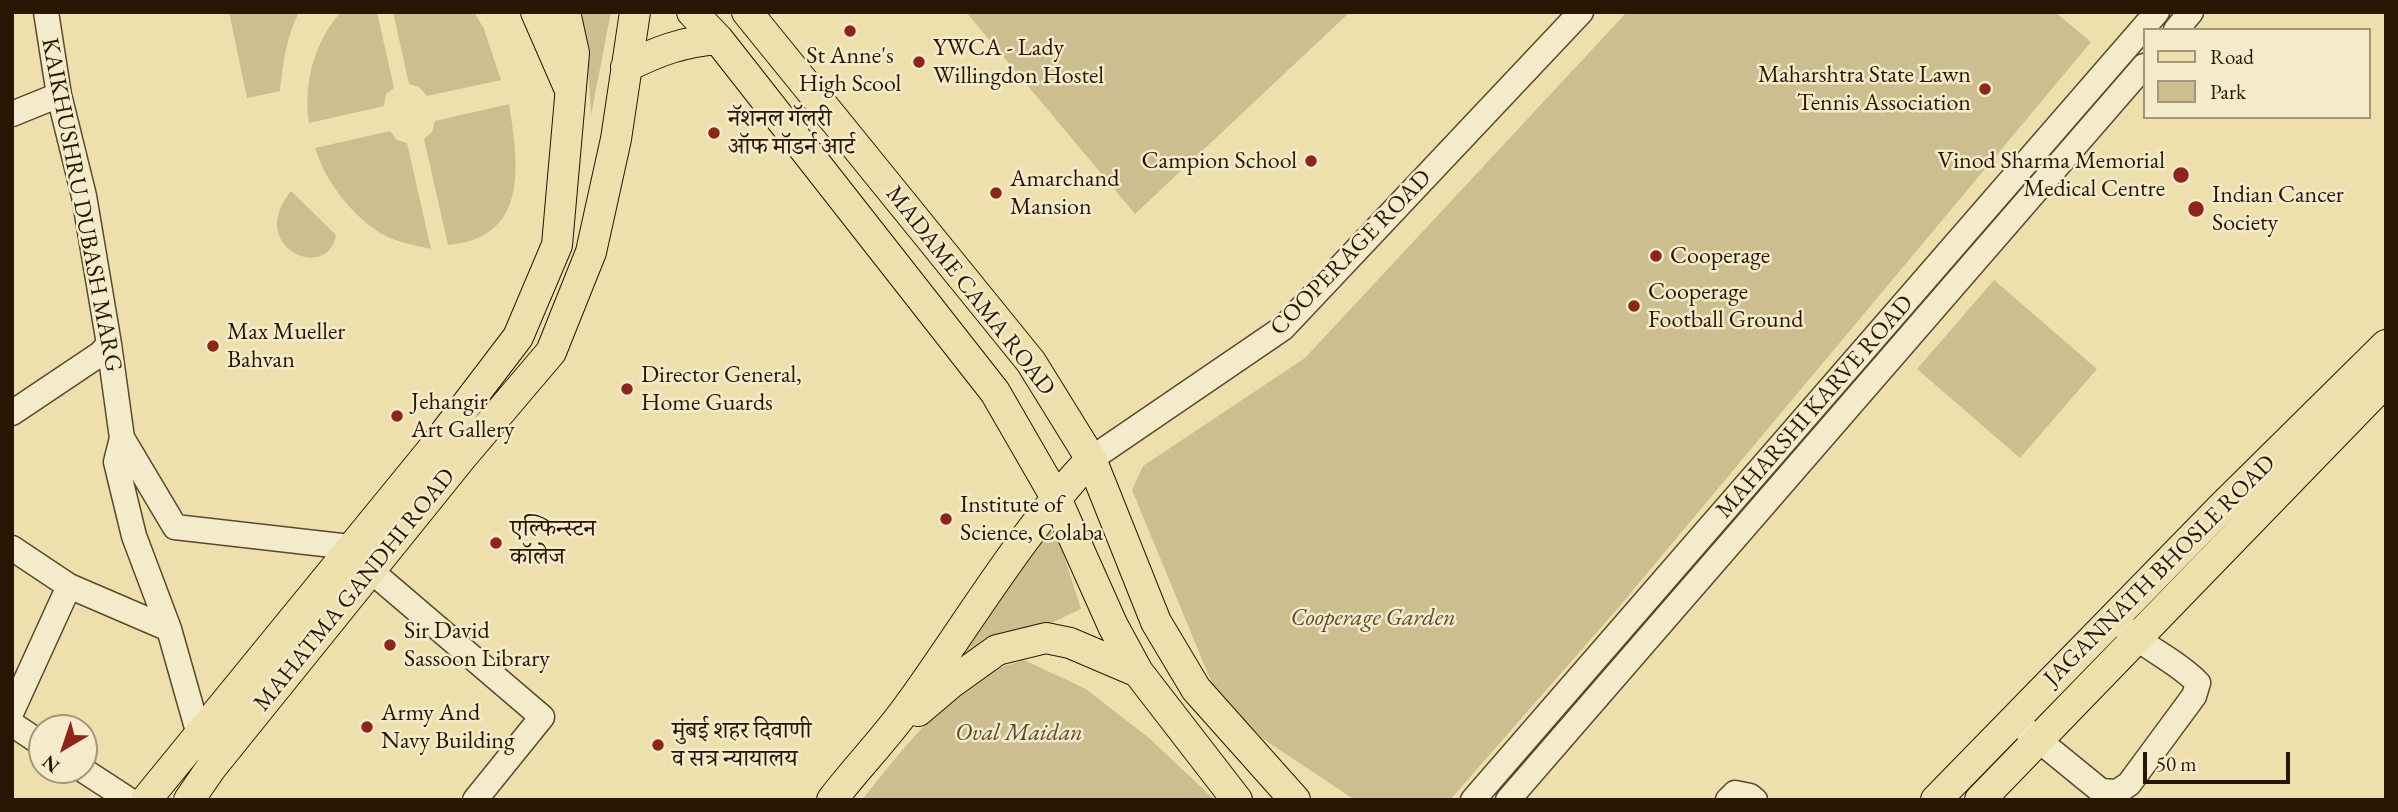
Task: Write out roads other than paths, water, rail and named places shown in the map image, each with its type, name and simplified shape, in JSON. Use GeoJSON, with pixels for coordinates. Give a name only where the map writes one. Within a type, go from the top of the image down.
{"type":"FeatureCollection","features":[{"type":"Feature","properties":{"kind":"main road"},"geometry":{"type":"LineString","coordinates":[[536,12],[552,54],[570,90]]}},
{"type":"Feature","properties":{"kind":"main road"},"geometry":{"type":"LineString","coordinates":[[146,800],[435,446],[518,337],[557,245],[574,53],[565,12]]}},
{"type":"Feature","properties":{"kind":"main road","name":"MAHATMA GANDHI ROAD"},"geometry":{"type":"LineString","coordinates":[[198,787],[370,570],[551,352],[591,252],[616,139],[635,12]]}},
{"type":"Feature","properties":{"kind":"main road","name":"MADAME CAMA ROAD"},"geometry":{"type":"LineString","coordinates":[[692,12],[718,39],[995,392],[1055,496],[1113,626],[1138,672],[1237,800]]}},
{"type":"Feature","properties":{"kind":"main road","name":"MADAME CAMA ROAD"},"geometry":{"type":"LineString","coordinates":[[747,12],[1031,362],[1091,459],[1156,622],[1196,689],[1295,800]]}},
{"type":"Feature","properties":{"kind":"main road"},"geometry":{"type":"LineString","coordinates":[[626,67],[661,50],[695,41],[718,39]]}},
{"type":"Feature","properties":{"kind":"main road","name":"JAGANNATH BHOSLE ROAD"},"geometry":{"type":"LineString","coordinates":[[1936,800],[2114,617],[2386,345]]}},
{"type":"Feature","properties":{"kind":"main road"},"geometry":{"type":"LineString","coordinates":[[1980,800],[2386,381]]}},
{"type":"Feature","properties":{"kind":"main road"},"geometry":{"type":"LineString","coordinates":[[832,800],[882,742],[1055,496],[1091,459]]}},
{"type":"Feature","properties":{"kind":"main road"},"geometry":{"type":"LineString","coordinates":[[882,742],[951,683],[997,650],[1046,639],[1069,643],[1138,672]]}},
{"type":"Feature","properties":{"kind":"main road"},"geometry":{"type":"LineString","coordinates":[[167,774],[198,787]]}},
{"type":"Feature","properties":{"kind":"street","name":"KAIKHUSHRU DUBASH MARG"},"geometry":{"type":"LineString","coordinates":[[46,12],[59,95],[84,196],[110,344],[122,438],[116,462],[134,536],[169,629],[198,735],[198,787]]}},
{"type":"Feature","properties":{"kind":"street","name":"COOPERAGE ROAD"},"geometry":{"type":"LineString","coordinates":[[1091,459],[1283,328],[1581,12]]}},
{"type":"Feature","properties":{"kind":"street","name":"MAHARSHI KARVE ROAD"},"geometry":{"type":"LineString","coordinates":[[2143,28],[2157,12]]}},
{"type":"Feature","properties":{"kind":"street"},"geometry":{"type":"LineString","coordinates":[[2178,28],[2191,12]]}},
{"type":"Feature","properties":{"kind":"street","name":"MAHARSHI KARVE ROAD"},"geometry":{"type":"LineString","coordinates":[[1473,800],[2142,29]]}},
{"type":"Feature","properties":{"kind":"street","name":"MAHARSHI KARVE ROAD"},"geometry":{"type":"LineString","coordinates":[[1508,800],[2142,68]]}},
{"type":"Feature","properties":{"kind":"street"},"geometry":{"type":"LineString","coordinates":[[12,114],[59,95]]}},
{"type":"Feature","properties":{"kind":"street"},"geometry":{"type":"LineString","coordinates":[[12,413],[100,354],[110,344]]}},
{"type":"Feature","properties":{"kind":"street","name":"KAIKHUSHRU DUBASH MARG"},"geometry":{"type":"LineString","coordinates":[[122,438],[175,527]]}},
{"type":"Feature","properties":{"kind":"street"},"geometry":{"type":"LineString","coordinates":[[134,536],[175,527],[350,547]]}},
{"type":"Feature","properties":{"kind":"street"},"geometry":{"type":"LineString","coordinates":[[12,548],[69,586],[169,629]]}},
{"type":"Feature","properties":{"kind":"street"},"geometry":{"type":"LineString","coordinates":[[370,570],[542,717],[475,800]]}},
{"type":"Feature","properties":{"kind":"street"},"geometry":{"type":"LineString","coordinates":[[12,711],[69,586]]}},
{"type":"Feature","properties":{"kind":"street"},"geometry":{"type":"LineString","coordinates":[[2014,720],[2101,791],[2117,792],[2129,784],[2194,696],[2198,683],[2186,671],[2136,639],[2114,617]]}},
{"type":"Feature","properties":{"kind":"street"},"geometry":{"type":"LineString","coordinates":[[12,724],[28,735]]}},
{"type":"Feature","properties":{"kind":"street"},"geometry":{"type":"LineString","coordinates":[[98,780],[129,800]]}},
{"type":"Feature","properties":{"kind":"street"},"geometry":{"type":"LineString","coordinates":[[1728,800],[1735,793],[1751,796],[1755,800]]}},
{"type":"Feature","properties":{"kind":"place","name":"St Anne's High Scool"},"geometry":{"type":"Point","coordinates":[850,31]}},
{"type":"Feature","properties":{"kind":"place","name":"YWCA - Lady Willingdon Hostel"},"geometry":{"type":"Point","coordinates":[919,62]}},
{"type":"Feature","properties":{"kind":"place","name":"Maharshtra State Lawn Tennis Association"},"geometry":{"type":"Point","coordinates":[1985,89]}},
{"type":"Feature","properties":{"kind":"place","name":"नॅशनल गॅलरी ऑफ मॉडर्न आर्ट"},"geometry":{"type":"Point","coordinates":[714,133]}},
{"type":"Feature","properties":{"kind":"place","name":"Campion School"},"geometry":{"type":"Point","coordinates":[1311,161]}},
{"type":"Feature","properties":{"kind":"place","name":"Vinod Sharma Memorial Medical Centre"},"geometry":{"type":"Point","coordinates":[2181,175]}},
{"type":"Feature","properties":{"kind":"place","name":"Amarchand Mansion"},"geometry":{"type":"Point","coordinates":[996,193]}},
{"type":"Feature","properties":{"kind":"place","name":"Indian Cancer Society"},"geometry":{"type":"Point","coordinates":[2196,209]}},
{"type":"Feature","properties":{"kind":"place","name":"Cooperage"},"geometry":{"type":"Point","coordinates":[1656,256]}},
{"type":"Feature","properties":{"kind":"place","name":"Cooperage Football Ground"},"geometry":{"type":"Point","coordinates":[1634,306]}},
{"type":"Feature","properties":{"kind":"place","name":"Max Mueller Bahvan"},"geometry":{"type":"Point","coordinates":[213,346]}},
{"type":"Feature","properties":{"kind":"place","name":"Director General, Home Guards"},"geometry":{"type":"Point","coordinates":[627,389]}},
{"type":"Feature","properties":{"kind":"place","name":"Jehangir Art Gallery"},"geometry":{"type":"Point","coordinates":[397,416]}},
{"type":"Feature","properties":{"kind":"place","name":"Institute of Science, Colaba"},"geometry":{"type":"Point","coordinates":[946,519]}},
{"type":"Feature","properties":{"kind":"place","name":"एल्फिन्स्टन कॉलेज"},"geometry":{"type":"Point","coordinates":[496,543]}},
{"type":"Feature","properties":{"kind":"place","name":"Sir David Sassoon Library"},"geometry":{"type":"Point","coordinates":[390,645]}},
{"type":"Feature","properties":{"kind":"place","name":"Army And Navy Building"},"geometry":{"type":"Point","coordinates":[367,727]}},
{"type":"Feature","properties":{"kind":"place","name":"मुंबई शहर दिवाणी व सत्र न्यायालय"},"geometry":{"type":"Point","coordinates":[658,745]}},
{"type":"Feature","properties":{"kind":"park label","name":"Cooperage Garden"},"geometry":{"type":"Point","coordinates":[1373,618]}},
{"type":"Feature","properties":{"kind":"park label","name":"Oval Maidan"},"geometry":{"type":"Point","coordinates":[1019,733]}}]}
